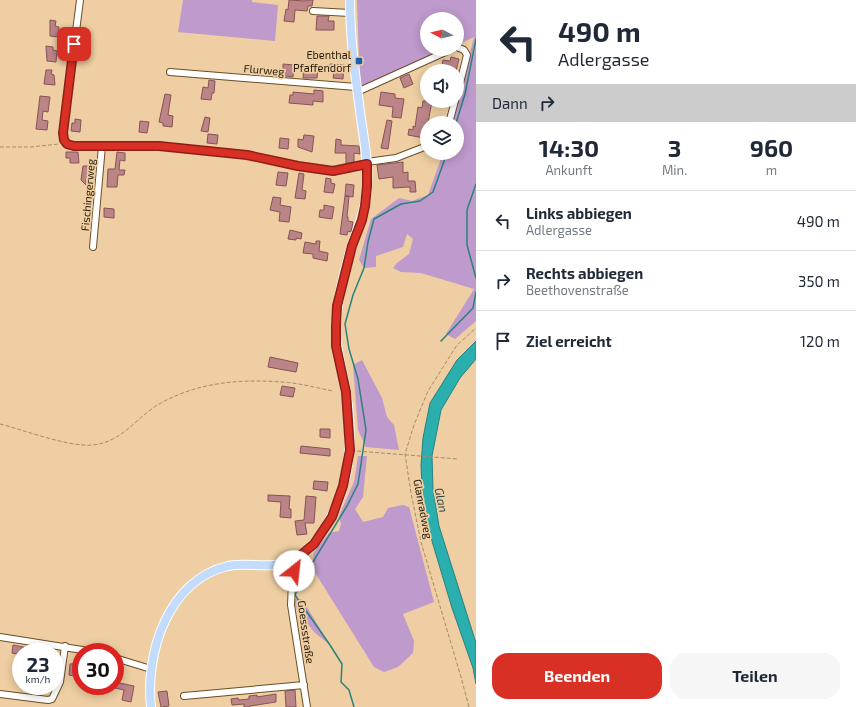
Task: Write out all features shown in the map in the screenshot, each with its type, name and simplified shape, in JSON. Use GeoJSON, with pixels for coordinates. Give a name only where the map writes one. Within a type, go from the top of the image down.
{"type":"FeatureCollection","features":[{"type":"Feature","properties":{"kind":"main road"},"geometry":{"type":"LineString","coordinates":[[151,707],[151,669],[157,641],[179,599],[191,586],[211,572],[228,566],[247,564],[275,565],[296,559],[314,544],[332,517],[343,486],[350,450],[346,392],[336,346],[337,306],[352,246],[362,220],[367,186],[367,163],[357,89],[350,0]]}},
{"type":"Feature","properties":{"kind":"street"},"geometry":{"type":"LineString","coordinates":[[80,0],[63,133],[65,142],[74,146],[159,146],[247,155],[298,166],[333,171],[396,158],[420,149]]}},
{"type":"Feature","properties":{"kind":"street"},"geometry":{"type":"LineString","coordinates":[[313,11],[350,13]]}},
{"type":"Feature","properties":{"kind":"street"},"geometry":{"type":"LineString","coordinates":[[464,50],[466,59],[464,67]]}},
{"type":"Feature","properties":{"kind":"street"},"geometry":{"type":"LineString","coordinates":[[357,89],[435,56]]}},
{"type":"Feature","properties":{"kind":"street","name":"Flurweg"},"geometry":{"type":"LineString","coordinates":[[170,72],[357,89]]}},
{"type":"Feature","properties":{"kind":"street","name":"Fischingerweg"},"geometry":{"type":"LineString","coordinates":[[93,247],[102,146]]}},
{"type":"Feature","properties":{"kind":"street","name":"Goessstraße"},"geometry":{"type":"LineString","coordinates":[[296,559],[292,582],[291,605],[304,685],[306,707]]}},
{"type":"Feature","properties":{"kind":"street"},"geometry":{"type":"LineString","coordinates":[[0,637],[72,647]]}},
{"type":"Feature","properties":{"kind":"street"},"geometry":{"type":"LineString","coordinates":[[0,694],[48,700],[52,699],[60,682],[65,646]]}},
{"type":"Feature","properties":{"kind":"street"},"geometry":{"type":"LineString","coordinates":[[124,661],[151,669]]}},
{"type":"Feature","properties":{"kind":"street"},"geometry":{"type":"LineString","coordinates":[[184,696],[304,685]]}},
{"type":"Feature","properties":{"kind":"path"},"geometry":{"type":"LineString","coordinates":[[0,147],[45,147],[65,142]]}},
{"type":"Feature","properties":{"kind":"path","name":"Glanradweg"},"geometry":{"type":"LineString","coordinates":[[468,707],[462,676],[421,542],[405,454],[414,425],[428,392],[457,345],[476,328]]}},
{"type":"Feature","properties":{"kind":"path"},"geometry":{"type":"LineString","coordinates":[[0,424],[66,442],[92,445],[112,440],[160,404],[196,388],[224,382],[283,382],[333,391]]}},
{"type":"Feature","properties":{"kind":"path"},"geometry":{"type":"LineString","coordinates":[[355,451],[458,458]]}},
{"type":"Feature","properties":{"kind":"shaded area"},"geometry":{"type":"Polygon","coordinates":[[[183,0],[252,0],[252,2],[278,5],[275,41],[178,32],[183,0]]]}},
{"type":"Feature","properties":{"kind":"shaded area"},"geometry":{"type":"Polygon","coordinates":[[[357,0],[476,0],[476,321],[455,339],[446,334],[474,289],[421,273],[401,272],[393,268],[409,254],[413,239],[407,234],[403,247],[376,256],[376,267],[364,268],[359,260],[371,219],[399,198],[412,201],[428,195],[440,160],[464,160],[464,116],[454,116],[456,108],[464,108],[464,76],[474,37],[464,42],[464,12],[420,12],[420,56],[431,56],[360,88],[357,0]]]}},
{"type":"Feature","properties":{"kind":"shaded area"},"geometry":{"type":"Polygon","coordinates":[[[362,360],[382,398],[387,417],[394,425],[399,450],[366,447],[358,430],[353,365],[362,360]]]}},
{"type":"Feature","properties":{"kind":"shaded area"},"geometry":{"type":"Polygon","coordinates":[[[358,456],[367,456],[363,497],[355,509],[363,522],[383,517],[388,508],[403,505],[409,507],[434,602],[403,614],[414,641],[413,653],[398,667],[384,672],[374,667],[314,571],[313,553],[329,533],[339,531],[341,524],[339,516],[354,482],[358,456]]]}},
{"type":"Feature","properties":{"kind":"shaded area"},"geometry":{"type":"Polygon","coordinates":[[[295,599],[302,599],[330,645],[314,632],[294,605],[295,599]]]}},
{"type":"Feature","properties":{"kind":"water"},"geometry":{"type":"Polygon","coordinates":[[[476,341],[476,359],[460,378],[441,410],[432,456],[433,489],[439,526],[476,643],[476,684],[473,668],[452,608],[426,521],[421,465],[423,438],[430,403],[457,360],[476,341]]]}},
{"type":"Feature","properties":{"kind":"building"},"geometry":{"type":"Polygon","coordinates":[[[289,0],[313,0],[312,6],[308,6],[307,11],[295,10],[294,22],[284,21],[286,9],[288,10],[289,0]]]}},
{"type":"Feature","properties":{"kind":"building"},"geometry":{"type":"Polygon","coordinates":[[[317,16],[329,16],[328,21],[334,21],[334,30],[316,30],[317,16]]]}},
{"type":"Feature","properties":{"kind":"building"},"geometry":{"type":"Polygon","coordinates":[[[50,20],[56,21],[55,26],[59,27],[58,37],[50,36],[50,20]]]}},
{"type":"Feature","properties":{"kind":"building"},"geometry":{"type":"Polygon","coordinates":[[[46,46],[53,47],[53,50],[57,51],[56,62],[47,61],[46,46]]]}},
{"type":"Feature","properties":{"kind":"building"},"geometry":{"type":"Polygon","coordinates":[[[451,57],[459,59],[458,64],[442,64],[443,60],[450,61],[451,57]]]}},
{"type":"Feature","properties":{"kind":"building"},"geometry":{"type":"Polygon","coordinates":[[[283,64],[294,65],[293,77],[279,75],[279,69],[283,70],[283,64]]]}},
{"type":"Feature","properties":{"kind":"building"},"geometry":{"type":"Polygon","coordinates":[[[330,64],[344,65],[343,79],[333,78],[334,72],[330,72],[330,64]]]}},
{"type":"Feature","properties":{"kind":"building"},"geometry":{"type":"Polygon","coordinates":[[[304,66],[318,67],[317,78],[303,78],[304,66]]]}},
{"type":"Feature","properties":{"kind":"building"},"geometry":{"type":"Polygon","coordinates":[[[46,70],[52,70],[51,74],[54,75],[55,85],[44,84],[46,70]]]}},
{"type":"Feature","properties":{"kind":"building"},"geometry":{"type":"Polygon","coordinates":[[[409,74],[413,84],[404,88],[400,78],[409,74]]]}},
{"type":"Feature","properties":{"kind":"building"},"geometry":{"type":"Polygon","coordinates":[[[209,80],[215,81],[214,93],[212,93],[211,100],[201,99],[203,87],[208,88],[209,80]]]}},
{"type":"Feature","properties":{"kind":"building"},"geometry":{"type":"Polygon","coordinates":[[[314,90],[323,91],[323,102],[313,101],[313,105],[289,103],[290,95],[293,95],[293,92],[314,94],[314,90]]]}},
{"type":"Feature","properties":{"kind":"building"},"geometry":{"type":"Polygon","coordinates":[[[381,92],[395,94],[395,98],[404,99],[401,118],[392,117],[393,107],[379,105],[381,92]]]}},
{"type":"Feature","properties":{"kind":"building"},"geometry":{"type":"Polygon","coordinates":[[[165,94],[171,95],[168,115],[173,116],[172,127],[163,126],[163,123],[159,122],[165,94]]]}},
{"type":"Feature","properties":{"kind":"building"},"geometry":{"type":"Polygon","coordinates":[[[40,96],[50,97],[48,112],[43,111],[42,120],[48,121],[47,130],[36,129],[40,96]]]}},
{"type":"Feature","properties":{"kind":"building"},"geometry":{"type":"Polygon","coordinates":[[[418,107],[431,108],[429,116],[420,116],[420,137],[408,135],[409,129],[413,130],[413,126],[415,127],[418,107]]]}},
{"type":"Feature","properties":{"kind":"building"},"geometry":{"type":"Polygon","coordinates":[[[205,117],[210,118],[208,132],[201,131],[205,117]]]}},
{"type":"Feature","properties":{"kind":"building"},"geometry":{"type":"Polygon","coordinates":[[[75,119],[81,120],[80,132],[71,131],[72,123],[75,123],[75,119]]]}},
{"type":"Feature","properties":{"kind":"building"},"geometry":{"type":"Polygon","coordinates":[[[387,120],[392,121],[388,149],[381,148],[387,120]]]}},
{"type":"Feature","properties":{"kind":"building"},"geometry":{"type":"Polygon","coordinates":[[[140,121],[149,122],[147,133],[139,132],[140,121]]]}},
{"type":"Feature","properties":{"kind":"building"},"geometry":{"type":"Polygon","coordinates":[[[208,134],[218,135],[217,144],[207,143],[208,134]]]}},
{"type":"Feature","properties":{"kind":"building"},"geometry":{"type":"Polygon","coordinates":[[[304,135],[314,136],[312,152],[298,147],[298,139],[303,140],[304,135]]]}},
{"type":"Feature","properties":{"kind":"building"},"geometry":{"type":"Polygon","coordinates":[[[280,138],[289,139],[288,149],[279,148],[280,138]]]}},
{"type":"Feature","properties":{"kind":"building"},"geometry":{"type":"Polygon","coordinates":[[[336,139],[341,140],[341,145],[359,146],[360,154],[354,153],[354,162],[346,164],[346,153],[335,153],[336,139]]]}},
{"type":"Feature","properties":{"kind":"building"},"geometry":{"type":"Polygon","coordinates":[[[66,152],[78,152],[79,163],[70,163],[70,158],[66,158],[66,152]]]}},
{"type":"Feature","properties":{"kind":"building"},"geometry":{"type":"Polygon","coordinates":[[[117,152],[125,153],[125,161],[120,160],[119,170],[125,170],[124,175],[118,175],[117,187],[107,187],[108,169],[115,169],[117,152]]]}},
{"type":"Feature","properties":{"kind":"building"},"geometry":{"type":"Polygon","coordinates":[[[403,162],[403,173],[408,172],[408,181],[415,181],[416,192],[410,192],[410,187],[393,188],[393,177],[379,179],[377,165],[403,162]]]}},
{"type":"Feature","properties":{"kind":"building"},"geometry":{"type":"Polygon","coordinates":[[[83,166],[91,166],[92,171],[92,179],[86,180],[86,185],[81,180],[83,166]]]}},
{"type":"Feature","properties":{"kind":"building"},"geometry":{"type":"Polygon","coordinates":[[[278,172],[288,173],[286,186],[276,185],[278,172]]]}},
{"type":"Feature","properties":{"kind":"building"},"geometry":{"type":"Polygon","coordinates":[[[299,173],[304,174],[302,190],[306,191],[305,199],[295,198],[299,173]]]}},
{"type":"Feature","properties":{"kind":"building"},"geometry":{"type":"Polygon","coordinates":[[[326,178],[331,179],[331,183],[335,184],[333,193],[324,192],[326,178]]]}},
{"type":"Feature","properties":{"kind":"building"},"geometry":{"type":"Polygon","coordinates":[[[346,184],[354,185],[353,197],[345,196],[346,184]]]}},
{"type":"Feature","properties":{"kind":"building"},"geometry":{"type":"Polygon","coordinates":[[[345,196],[349,196],[348,221],[353,222],[351,232],[348,231],[347,235],[340,234],[345,196]]]}},
{"type":"Feature","properties":{"kind":"building"},"geometry":{"type":"Polygon","coordinates":[[[273,197],[281,198],[280,205],[291,207],[289,222],[279,221],[280,212],[270,210],[273,197]]]}},
{"type":"Feature","properties":{"kind":"building"},"geometry":{"type":"Polygon","coordinates":[[[324,205],[334,207],[332,219],[319,217],[320,210],[324,210],[324,205]]]}},
{"type":"Feature","properties":{"kind":"building"},"geometry":{"type":"Polygon","coordinates":[[[104,208],[114,209],[114,218],[104,217],[104,208]]]}},
{"type":"Feature","properties":{"kind":"building"},"geometry":{"type":"Polygon","coordinates":[[[290,230],[302,233],[301,239],[288,239],[290,230]]]}},
{"type":"Feature","properties":{"kind":"building"},"geometry":{"type":"Polygon","coordinates":[[[316,241],[320,241],[319,251],[328,253],[327,261],[313,258],[313,254],[303,253],[305,242],[316,244],[316,241]]]}},
{"type":"Feature","properties":{"kind":"building"},"geometry":{"type":"Polygon","coordinates":[[[270,357],[298,363],[296,372],[268,367],[270,357]]]}},
{"type":"Feature","properties":{"kind":"building"},"geometry":{"type":"Polygon","coordinates":[[[282,386],[295,388],[293,397],[280,395],[282,386]]]}},
{"type":"Feature","properties":{"kind":"building"},"geometry":{"type":"Polygon","coordinates":[[[320,429],[330,429],[330,438],[320,437],[320,429]]]}},
{"type":"Feature","properties":{"kind":"building"},"geometry":{"type":"Polygon","coordinates":[[[301,446],[330,449],[330,456],[300,453],[301,446]]]}},
{"type":"Feature","properties":{"kind":"building"},"geometry":{"type":"Polygon","coordinates":[[[314,481],[328,482],[327,491],[313,489],[314,481]]]}},
{"type":"Feature","properties":{"kind":"building"},"geometry":{"type":"Polygon","coordinates":[[[268,495],[290,496],[289,509],[291,509],[291,518],[280,517],[281,502],[268,501],[268,495]]]}},
{"type":"Feature","properties":{"kind":"building"},"geometry":{"type":"Polygon","coordinates":[[[306,496],[316,497],[314,523],[305,523],[307,534],[297,535],[295,521],[304,520],[306,496]]]}},
{"type":"Feature","properties":{"kind":"building"},"geometry":{"type":"Polygon","coordinates":[[[70,664],[72,664],[72,676],[69,675],[70,664]]]}},
{"type":"Feature","properties":{"kind":"building"},"geometry":{"type":"Polygon","coordinates":[[[124,684],[134,686],[131,702],[122,700],[124,695],[124,684]]]}},
{"type":"Feature","properties":{"kind":"building"},"geometry":{"type":"Polygon","coordinates":[[[295,690],[296,707],[286,707],[285,691],[295,690]]]}},
{"type":"Feature","properties":{"kind":"building"},"geometry":{"type":"Polygon","coordinates":[[[167,691],[169,706],[161,707],[158,692],[167,691]]]}},
{"type":"Feature","properties":{"kind":"building"},"geometry":{"type":"Polygon","coordinates":[[[276,694],[276,702],[250,707],[244,707],[244,704],[232,705],[231,699],[249,699],[249,696],[257,695],[257,697],[276,694]]]}},
{"type":"Feature","properties":{"kind":"waterway"},"geometry":{"type":"LineString","coordinates":[[458,116],[465,94],[476,39]]}},
{"type":"Feature","properties":{"kind":"waterway"},"geometry":{"type":"LineString","coordinates":[[354,707],[349,690],[341,682],[342,664],[295,595],[308,570],[347,506],[358,484],[366,430],[358,379],[349,349],[345,324],[353,295],[364,268],[368,242],[374,219],[401,204],[420,201],[433,192],[444,160]]}},
{"type":"Feature","properties":{"kind":"waterway"},"geometry":{"type":"LineString","coordinates":[[476,184],[467,210],[467,245],[476,278]]}},
{"type":"Feature","properties":{"kind":"waterway"},"geometry":{"type":"LineString","coordinates":[[441,341],[473,308],[476,292]]}},
{"type":"Feature","properties":{"kind":"place","name":"Ebenthal Pfaffendorf"},"geometry":{"type":"Point","coordinates":[359,61]}},
{"type":"Feature","properties":{"kind":"route"},"geometry":{"type":"LineString","coordinates":[[74,44],[63,133],[65,142],[70,146],[159,146],[247,155],[298,166],[333,171],[367,164],[367,196],[365,206],[362,220],[352,246],[337,306],[336,346],[346,392],[350,450],[343,486],[332,517],[314,544],[303,555],[296,559],[294,571]]}},
{"type":"Feature","properties":{"kind":"water label","name":"Glan"},"geometry":{"type":"Point","coordinates":[441,500]}}]}
